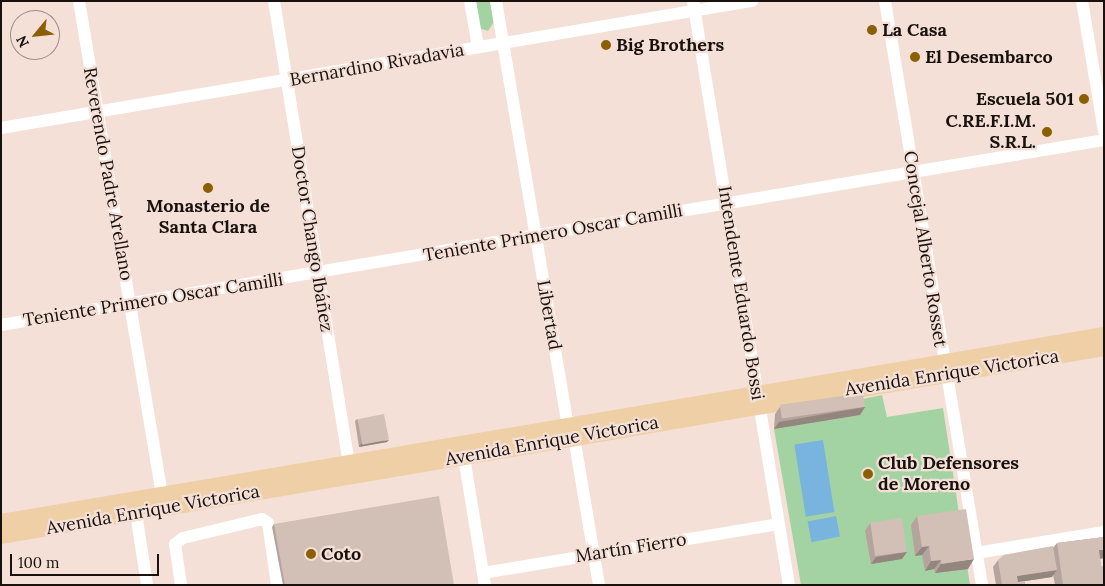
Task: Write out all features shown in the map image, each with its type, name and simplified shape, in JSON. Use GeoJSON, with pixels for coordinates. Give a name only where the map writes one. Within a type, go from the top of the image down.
{"type":"FeatureCollection","features":[{"type":"Feature","properties":{"kind":"main road","name":"Avenida Enrique Victorica"},"geometry":{"type":"LineString","coordinates":[[1,536],[136,513],[350,471],[572,431],[945,368],[1104,335]]}},
{"type":"Feature","properties":{"kind":"main road","name":"Avenida Enrique Victorica"},"geometry":{"type":"LineString","coordinates":[[945,368],[1104,348]]}},
{"type":"Feature","properties":{"kind":"main road","name":"Avenida Enrique Victorica"},"geometry":{"type":"LineString","coordinates":[[1,522],[162,495],[464,457],[572,431]]}},
{"type":"Feature","properties":{"kind":"street","name":"Reverendo Padre Arellano"},"geometry":{"type":"LineString","coordinates":[[79,1],[162,495]]}},
{"type":"Feature","properties":{"kind":"street","name":"Doctor Chango Ibáñez"},"geometry":{"type":"LineString","coordinates":[[274,1],[350,471]]}},
{"type":"Feature","properties":{"kind":"street"},"geometry":{"type":"LineString","coordinates":[[470,1],[478,48]]}},
{"type":"Feature","properties":{"kind":"street","name":"Libertad"},"geometry":{"type":"LineString","coordinates":[[496,1],[535,237],[600,585]]}},
{"type":"Feature","properties":{"kind":"street","name":"Bernardino Rivadavia"},"geometry":{"type":"LineString","coordinates":[[1,128],[478,48],[694,6],[752,1]]}},
{"type":"Feature","properties":{"kind":"street","name":"Concejal Alberto Rosset"},"geometry":{"type":"LineString","coordinates":[[885,1],[982,585]]}},
{"type":"Feature","properties":{"kind":"street"},"geometry":{"type":"LineString","coordinates":[[1082,1],[1104,131]]}},
{"type":"Feature","properties":{"kind":"street","name":"Intendente Eduardo Bossi"},"geometry":{"type":"LineString","coordinates":[[694,6],[757,400],[789,585]]}},
{"type":"Feature","properties":{"kind":"street","name":"Teniente Primero Oscar Camilli"},"geometry":{"type":"LineString","coordinates":[[1,325],[535,237],[1104,140]]}},
{"type":"Feature","properties":{"kind":"street"},"geometry":{"type":"LineString","coordinates":[[464,457],[484,579]]}},
{"type":"Feature","properties":{"kind":"street"},"geometry":{"type":"LineString","coordinates":[[136,513],[147,585]]}},
{"type":"Feature","properties":{"kind":"street"},"geometry":{"type":"LineString","coordinates":[[181,585],[175,544],[183,538],[262,519],[268,523],[277,585]]}},
{"type":"Feature","properties":{"kind":"street","name":"Martín Fierro"},"geometry":{"type":"LineString","coordinates":[[484,579],[594,554],[778,524]]}},
{"type":"Feature","properties":{"kind":"street"},"geometry":{"type":"LineString","coordinates":[[976,553],[1104,532]]}},
{"type":"Feature","properties":{"kind":"green space"},"geometry":{"type":"Polygon","coordinates":[[[474,1],[491,1],[494,22],[488,31],[479,28],[474,1]]]}},
{"type":"Feature","properties":{"kind":"green space","name":"Club Defensores de Moreno"},"geometry":{"type":"Polygon","coordinates":[[[882,395],[887,417],[943,408],[970,585],[801,585],[774,429],[860,415],[858,400],[882,395]]]}},
{"type":"Feature","properties":{"kind":"water"},"geometry":{"type":"Polygon","coordinates":[[[823,440],[834,512],[806,517],[794,445],[823,440]]]}},
{"type":"Feature","properties":{"kind":"water"},"geometry":{"type":"Polygon","coordinates":[[[836,516],[840,537],[812,542],[808,522],[836,516]]]}},
{"type":"Feature","properties":{"kind":"building"},"geometry":{"type":"Polygon","coordinates":[[[863,393],[865,407],[782,419],[780,405],[863,393]]]}},
{"type":"Feature","properties":{"kind":"building"},"geometry":{"type":"Polygon","coordinates":[[[384,414],[389,440],[362,445],[357,419],[384,414]]]}},
{"type":"Feature","properties":{"kind":"building"},"geometry":{"type":"Polygon","coordinates":[[[439,496],[454,585],[285,585],[274,524],[439,496]]]}},
{"type":"Feature","properties":{"kind":"building"},"geometry":{"type":"Polygon","coordinates":[[[966,509],[974,559],[941,564],[941,560],[931,561],[929,546],[922,547],[917,516],[966,509]]]}},
{"type":"Feature","properties":{"kind":"building"},"geometry":{"type":"Polygon","coordinates":[[[902,518],[907,552],[875,556],[870,522],[902,518]]]}},
{"type":"Feature","properties":{"kind":"building"},"geometry":{"type":"Polygon","coordinates":[[[1104,537],[1104,550],[1099,550],[1101,566],[1104,566],[1104,585],[1063,585],[1057,543],[1104,537]]]}},
{"type":"Feature","properties":{"kind":"building"},"geometry":{"type":"Polygon","coordinates":[[[1053,546],[1057,570],[1017,576],[1018,582],[1025,581],[1025,585],[1002,585],[998,560],[1004,555],[1053,546]]]}},
{"type":"Feature","properties":{"kind":"place","name":"La Casa"},"geometry":{"type":"Point","coordinates":[872,30]}},
{"type":"Feature","properties":{"kind":"place","name":"Big Brothers"},"geometry":{"type":"Point","coordinates":[606,45]}},
{"type":"Feature","properties":{"kind":"place","name":"El Desembarco"},"geometry":{"type":"Point","coordinates":[915,57]}},
{"type":"Feature","properties":{"kind":"place","name":"Escuela 501"},"geometry":{"type":"Point","coordinates":[1084,99]}},
{"type":"Feature","properties":{"kind":"place","name":"C.RE.F.I.M. S.R.L."},"geometry":{"type":"Point","coordinates":[1047,132]}},
{"type":"Feature","properties":{"kind":"place","name":"Monasterio de Santa Clara"},"geometry":{"type":"Point","coordinates":[208,188]}},
{"type":"Feature","properties":{"kind":"place","name":"Club Defensores de Moreno"},"geometry":{"type":"Point","coordinates":[868,474]}},
{"type":"Feature","properties":{"kind":"place","name":"Coto"},"geometry":{"type":"Point","coordinates":[311,554]}}]}
